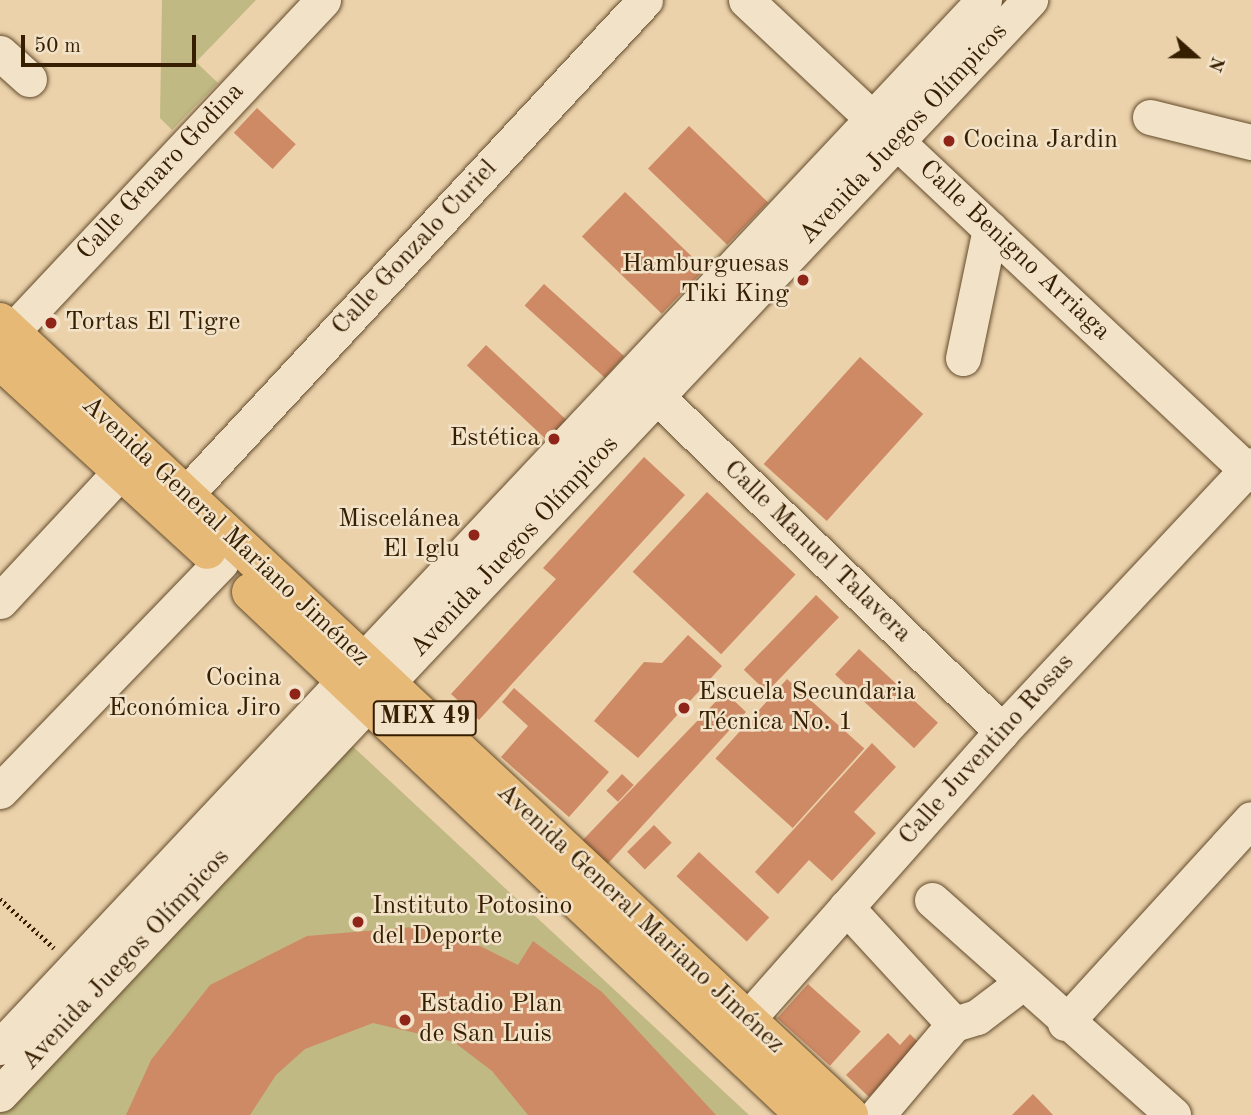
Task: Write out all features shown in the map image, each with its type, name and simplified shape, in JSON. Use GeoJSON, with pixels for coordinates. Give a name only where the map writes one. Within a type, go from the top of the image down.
{"type":"FeatureCollection","features":[{"type":"Feature","properties":{"kind":"main road","name":"Avenida General Mariano Jiménez"},"geometry":{"type":"LineString","coordinates":[[4,353],[119,473],[365,683],[737,1030],[849,1115]]}},
{"type":"Feature","properties":{"kind":"main road","name":"Avenida General Mariano Jiménez"},"geometry":{"type":"LineString","coordinates":[[4,353],[185,495],[365,683]]}},
{"type":"Feature","properties":{"kind":"main road","name":"Avenida General Mariano Jiménez"},"geometry":{"type":"LineString","coordinates":[[737,1030],[805,1115]]}},
{"type":"Feature","properties":{"kind":"street","name":"Calle Genaro Godina"},"geometry":{"type":"LineString","coordinates":[[4,353],[323,0]]}},
{"type":"Feature","properties":{"kind":"street","name":"Calle Gonzalo Curiel"},"geometry":{"type":"LineString","coordinates":[[185,495],[645,0]]}},
{"type":"Feature","properties":{"kind":"street","name":"Calle Benigno Arriaga"},"geometry":{"type":"LineString","coordinates":[[746,0],[1249,470]]}},
{"type":"Feature","properties":{"kind":"street","name":"Avenida Juegos Olímpicos"},"geometry":{"type":"LineString","coordinates":[[885,130],[984,0]]}},
{"type":"Feature","properties":{"kind":"street","name":"Avenida Juegos Olímpicos"},"geometry":{"type":"LineString","coordinates":[[0,1094],[365,683],[885,130],[1030,0]]}},
{"type":"Feature","properties":{"kind":"street"},"geometry":{"type":"LineString","coordinates":[[0,53],[29,79]]}},
{"type":"Feature","properties":{"kind":"street"},"geometry":{"type":"LineString","coordinates":[[1150,117],[1251,142]]}},
{"type":"Feature","properties":{"kind":"street"},"geometry":{"type":"LineString","coordinates":[[963,358],[990,229]]}},
{"type":"Feature","properties":{"kind":"street","name":"Calle Manuel Talavera"},"geometry":{"type":"LineString","coordinates":[[645,385],[1002,731]]}},
{"type":"Feature","properties":{"kind":"street","name":"Calle Juventino Rosas"},"geometry":{"type":"LineString","coordinates":[[737,1030],[1002,731],[1249,470]]}},
{"type":"Feature","properties":{"kind":"street"},"geometry":{"type":"LineString","coordinates":[[0,601],[119,473]]}},
{"type":"Feature","properties":{"kind":"street"},"geometry":{"type":"LineString","coordinates":[[0,791],[221,562]]}},
{"type":"Feature","properties":{"kind":"street","name":"Avenida Juegos Olímpicos"},"geometry":{"type":"LineString","coordinates":[[0,1047],[75,967],[365,683]]}},
{"type":"Feature","properties":{"kind":"street"},"geometry":{"type":"LineString","coordinates":[[1065,1023],[1251,819]]}},
{"type":"Feature","properties":{"kind":"street"},"geometry":{"type":"LineString","coordinates":[[932,900],[1065,1023],[1173,1115]]}},
{"type":"Feature","properties":{"kind":"street"},"geometry":{"type":"LineString","coordinates":[[846,907],[954,1024]]}},
{"type":"Feature","properties":{"kind":"street"},"geometry":{"type":"LineString","coordinates":[[877,1115],[954,1024],[977,1017],[1022,984]]}},
{"type":"Feature","properties":{"kind":"path"},"geometry":{"type":"LineString","coordinates":[[0,899],[75,967]]}},
{"type":"Feature","properties":{"kind":"shaded area"},"geometry":{"type":"Polygon","coordinates":[[[162,0],[256,0],[196,62],[218,83],[172,130],[160,118],[162,0]]]}},
{"type":"Feature","properties":{"kind":"shaded area","name":"Instituto Potosino del Deporte"},"geometry":{"type":"Polygon","coordinates":[[[348,742],[749,1115],[0,1115],[0,1103],[348,742]]]}},
{"type":"Feature","properties":{"kind":"building"},"geometry":{"type":"Polygon","coordinates":[[[257,108],[296,144],[273,169],[234,133],[257,108]]]}},
{"type":"Feature","properties":{"kind":"building"},"geometry":{"type":"Polygon","coordinates":[[[689,126],[768,202],[727,245],[648,168],[689,126]]]}},
{"type":"Feature","properties":{"kind":"building"},"geometry":{"type":"Polygon","coordinates":[[[625,192],[705,269],[662,314],[582,237],[625,192]]]}},
{"type":"Feature","properties":{"kind":"building"},"geometry":{"type":"Polygon","coordinates":[[[544,284],[624,356],[605,378],[525,306],[544,284]]]}},
{"type":"Feature","properties":{"kind":"building"},"geometry":{"type":"Polygon","coordinates":[[[486,345],[566,420],[547,440],[467,365],[486,345]]]}},
{"type":"Feature","properties":{"kind":"building"},"geometry":{"type":"Polygon","coordinates":[[[860,357],[923,414],[827,521],[764,464],[860,357]]]}},
{"type":"Feature","properties":{"kind":"building"},"geometry":{"type":"Polygon","coordinates":[[[644,457],[685,495],[479,720],[451,694],[556,579],[543,568],[644,457]]]}},
{"type":"Feature","properties":{"kind":"building"},"geometry":{"type":"Polygon","coordinates":[[[707,492],[795,575],[721,654],[633,572],[707,492]]]}},
{"type":"Feature","properties":{"kind":"building"},"geometry":{"type":"Polygon","coordinates":[[[816,595],[839,617],[767,692],[744,670],[816,595]]]}},
{"type":"Feature","properties":{"kind":"building"},"geometry":{"type":"Polygon","coordinates":[[[688,635],[722,666],[638,758],[594,721],[644,662],[662,663],[688,635]]]}},
{"type":"Feature","properties":{"kind":"building"},"geometry":{"type":"Polygon","coordinates":[[[859,649],[938,723],[914,748],[835,675],[859,649]]]}},
{"type":"Feature","properties":{"kind":"building"},"geometry":{"type":"Polygon","coordinates":[[[787,679],[864,749],[793,828],[715,759],[787,679]]]}},
{"type":"Feature","properties":{"kind":"building"},"geometry":{"type":"Polygon","coordinates":[[[514,688],[609,772],[569,817],[501,757],[528,726],[502,702],[514,688]]]}},
{"type":"Feature","properties":{"kind":"building"},"geometry":{"type":"Polygon","coordinates":[[[725,692],[746,712],[603,869],[578,845],[725,692]]]}},
{"type":"Feature","properties":{"kind":"building"},"geometry":{"type":"Polygon","coordinates":[[[872,743],[896,767],[854,812],[876,833],[832,881],[809,860],[778,894],[755,872],[872,743]]]}},
{"type":"Feature","properties":{"kind":"building"},"geometry":{"type":"Polygon","coordinates":[[[622,774],[634,785],[618,802],[606,791],[622,774]]]}},
{"type":"Feature","properties":{"kind":"building"},"geometry":{"type":"Polygon","coordinates":[[[654,825],[672,843],[645,870],[627,852],[654,825]]]}},
{"type":"Feature","properties":{"kind":"building"},"geometry":{"type":"Polygon","coordinates":[[[699,852],[769,917],[747,942],[676,876],[699,852]]]}},
{"type":"Feature","properties":{"kind":"building","name":"Estadio Plan de San Luis"},"geometry":{"type":"Polygon","coordinates":[[[413,927],[464,938],[518,965],[533,941],[602,992],[716,1115],[528,1115],[492,1071],[454,1042],[373,1023],[305,1049],[276,1075],[250,1115],[126,1115],[151,1060],[210,985],[307,936],[413,927]]]}},
{"type":"Feature","properties":{"kind":"building"},"geometry":{"type":"Polygon","coordinates":[[[808,984],[861,1032],[830,1066],[777,1018],[808,984]]]}},
{"type":"Feature","properties":{"kind":"building"},"geometry":{"type":"Polygon","coordinates":[[[888,1033],[900,1045],[910,1034],[921,1045],[869,1097],[846,1075],[888,1033]]]}},
{"type":"Feature","properties":{"kind":"building"},"geometry":{"type":"Polygon","coordinates":[[[1033,1094],[1053,1115],[1012,1115],[1033,1094]]]}},
{"type":"Feature","properties":{"kind":"place","name":"Cocina Jardin"},"geometry":{"type":"Point","coordinates":[949,141]}},
{"type":"Feature","properties":{"kind":"place","name":"Hamburguesas Tiki King"},"geometry":{"type":"Point","coordinates":[803,280]}},
{"type":"Feature","properties":{"kind":"place","name":"Tortas El Tigre"},"geometry":{"type":"Point","coordinates":[51,323]}},
{"type":"Feature","properties":{"kind":"place","name":"Estética"},"geometry":{"type":"Point","coordinates":[554,439]}},
{"type":"Feature","properties":{"kind":"place","name":"Miscelánea El Iglu"},"geometry":{"type":"Point","coordinates":[474,535]}},
{"type":"Feature","properties":{"kind":"place","name":"Cocina Económica Jiro"},"geometry":{"type":"Point","coordinates":[295,694]}},
{"type":"Feature","properties":{"kind":"place","name":"Escuela Secundaria Técnica No. 1"},"geometry":{"type":"Point","coordinates":[684,708]}},
{"type":"Feature","properties":{"kind":"place","name":"Instituto Potosino del Deporte"},"geometry":{"type":"Point","coordinates":[358,922]}},
{"type":"Feature","properties":{"kind":"place","name":"Estadio Plan de San Luis"},"geometry":{"type":"Point","coordinates":[405,1020]}}]}
